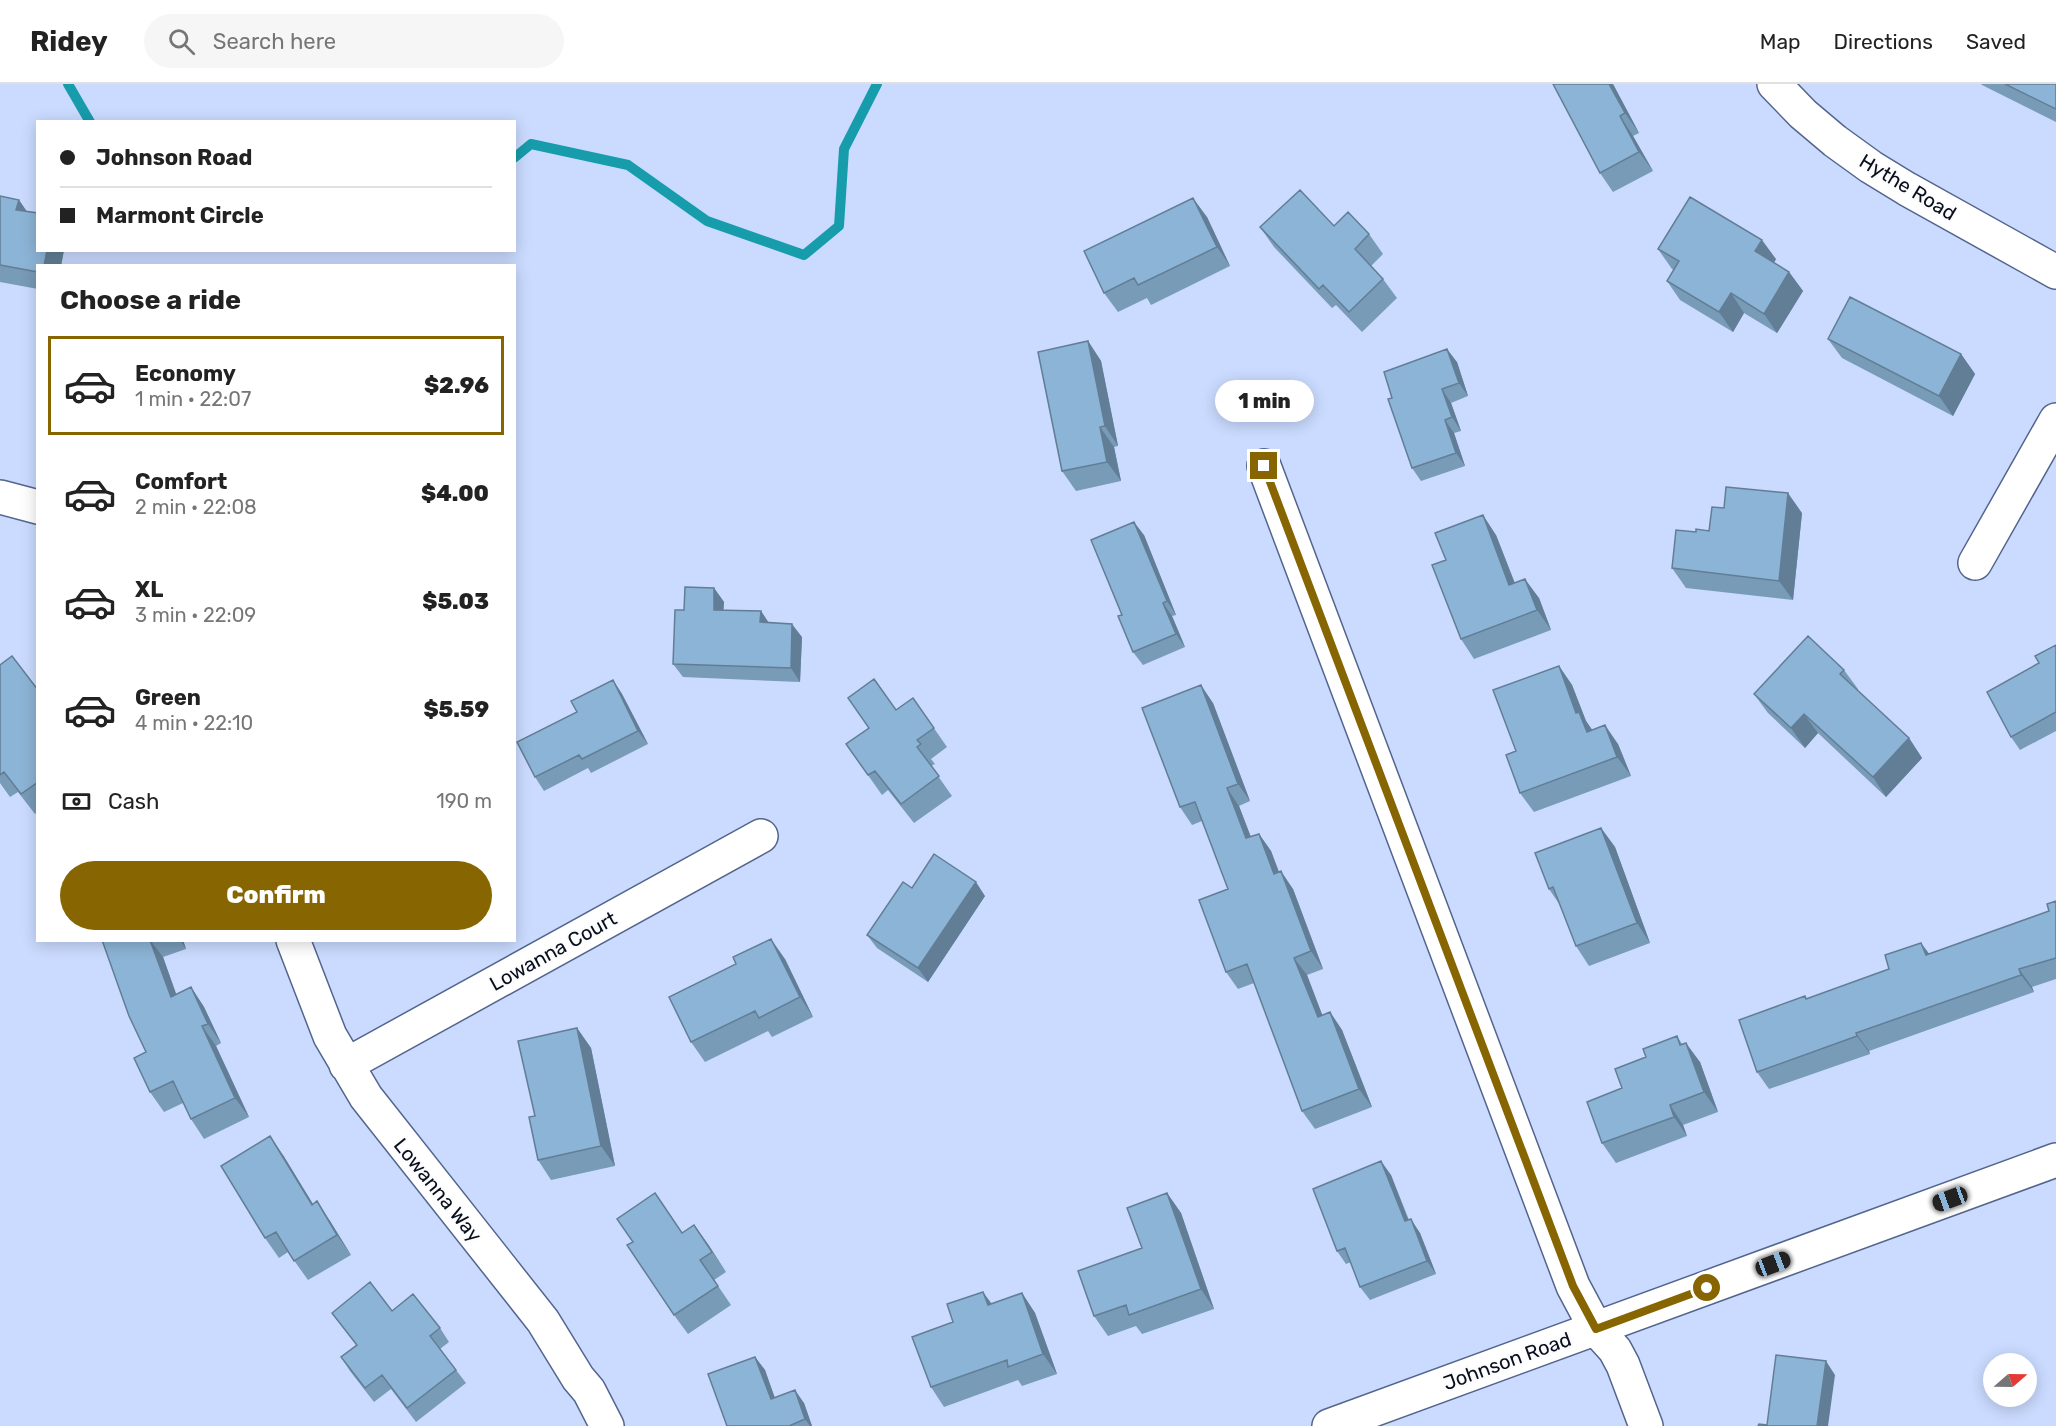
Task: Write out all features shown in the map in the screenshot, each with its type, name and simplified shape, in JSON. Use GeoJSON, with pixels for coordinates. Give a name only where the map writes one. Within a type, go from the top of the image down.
{"type":"FeatureCollection","features":[{"type":"Feature","properties":{"kind":"street","name":"Hythe Road"},"geometry":{"type":"LineString","coordinates":[[1774,84],[1803,114],[1871,167],[2056,272]]}},
{"type":"Feature","properties":{"kind":"street"},"geometry":{"type":"LineString","coordinates":[[1975,563],[2056,420]]}},
{"type":"Feature","properties":{"kind":"street"},"geometry":{"type":"LineString","coordinates":[[1264,466],[1573,1286],[1596,1329],[1615,1350],[1623,1365],[1646,1426]]}},
{"type":"Feature","properties":{"kind":"street"},"geometry":{"type":"LineString","coordinates":[[0,497],[36,506]]}},
{"type":"Feature","properties":{"kind":"street","name":"Lowanna Court"},"geometry":{"type":"LineString","coordinates":[[346,1065],[760,836]]}},
{"type":"Feature","properties":{"kind":"street","name":"Lowanna Way"},"geometry":{"type":"LineString","coordinates":[[293,942],[330,1036],[346,1065],[383,1120],[543,1321],[588,1391],[607,1426]]}},
{"type":"Feature","properties":{"kind":"street","name":"Johnson Road"},"geometry":{"type":"LineString","coordinates":[[1329,1426],[2056,1160]]}},
{"type":"Feature","properties":{"kind":"building"},"geometry":{"type":"Polygon","coordinates":[[[1553,84],[1609,84],[1625,113],[1620,116],[1639,152],[1600,173],[1553,84]]]}},
{"type":"Feature","properties":{"kind":"building"},"geometry":{"type":"Polygon","coordinates":[[[2005,84],[2056,84],[2056,109],[2005,84]]]}},
{"type":"Feature","properties":{"kind":"building"},"geometry":{"type":"Polygon","coordinates":[[[1300,190],[1334,226],[1348,212],[1369,234],[1355,249],[1383,279],[1349,312],[1323,285],[1319,289],[1260,227],[1300,190]]]}},
{"type":"Feature","properties":{"kind":"building"},"geometry":{"type":"Polygon","coordinates":[[[0,196],[19,200],[16,210],[36,213],[36,252],[47,252],[44,264],[36,264],[36,272],[0,265],[0,196]]]}},
{"type":"Feature","properties":{"kind":"building"},"geometry":{"type":"Polygon","coordinates":[[[1690,197],[1762,240],[1755,251],[1789,272],[1764,314],[1731,293],[1719,312],[1667,281],[1679,261],[1658,249],[1690,197]]]}},
{"type":"Feature","properties":{"kind":"building"},"geometry":{"type":"Polygon","coordinates":[[[1193,198],[1217,247],[1138,285],[1134,278],[1104,293],[1084,251],[1193,198]]]}},
{"type":"Feature","properties":{"kind":"building"},"geometry":{"type":"Polygon","coordinates":[[[1850,297],[1961,354],[1939,396],[1828,339],[1850,297]]]}},
{"type":"Feature","properties":{"kind":"building"},"geometry":{"type":"Polygon","coordinates":[[[1088,341],[1105,426],[1100,427],[1107,462],[1062,471],[1038,352],[1088,341]]]}},
{"type":"Feature","properties":{"kind":"building"},"geometry":{"type":"Polygon","coordinates":[[[1447,349],[1459,383],[1442,389],[1452,417],[1445,420],[1456,453],[1412,468],[1388,399],[1392,398],[1384,372],[1447,349]]]}},
{"type":"Feature","properties":{"kind":"building"},"geometry":{"type":"Polygon","coordinates":[[[1726,487],[1788,493],[1779,581],[1672,568],[1676,530],[1709,531],[1712,507],[1724,508],[1726,487]]]}},
{"type":"Feature","properties":{"kind":"building"},"geometry":{"type":"Polygon","coordinates":[[[1483,515],[1509,585],[1525,579],[1537,610],[1461,639],[1432,565],[1446,560],[1435,533],[1483,515]]]}},
{"type":"Feature","properties":{"kind":"building"},"geometry":{"type":"Polygon","coordinates":[[[1134,522],[1167,601],[1163,603],[1176,634],[1133,652],[1118,616],[1122,615],[1091,540],[1134,522]]]}},
{"type":"Feature","properties":{"kind":"building"},"geometry":{"type":"Polygon","coordinates":[[[685,587],[714,588],[714,610],[761,611],[760,622],[792,624],[791,668],[673,664],[675,610],[684,610],[685,587]]]}},
{"type":"Feature","properties":{"kind":"building"},"geometry":{"type":"Polygon","coordinates":[[[1808,636],[1844,670],[1840,674],[1909,738],[1873,777],[1804,714],[1791,728],[1754,694],[1808,636]]]}},
{"type":"Feature","properties":{"kind":"building"},"geometry":{"type":"Polygon","coordinates":[[[2056,645],[2056,712],[2011,737],[1987,692],[2039,663],[2035,656],[2056,645]]]}},
{"type":"Feature","properties":{"kind":"building"},"geometry":{"type":"Polygon","coordinates":[[[12,656],[36,687],[36,783],[21,794],[4,772],[0,775],[0,665],[12,656]]]}},
{"type":"Feature","properties":{"kind":"building"},"geometry":{"type":"Polygon","coordinates":[[[1559,666],[1576,713],[1579,712],[1587,732],[1605,725],[1617,757],[1520,793],[1506,755],[1516,751],[1493,690],[1559,666]]]}},
{"type":"Feature","properties":{"kind":"building"},"geometry":{"type":"Polygon","coordinates":[[[874,679],[896,710],[913,698],[934,728],[917,740],[921,744],[917,747],[939,776],[901,804],[875,771],[868,775],[846,744],[869,728],[848,698],[874,679]]]}},
{"type":"Feature","properties":{"kind":"building"},"geometry":{"type":"Polygon","coordinates":[[[613,680],[638,731],[582,759],[579,755],[535,777],[517,742],[577,712],[571,701],[613,680]]]}},
{"type":"Feature","properties":{"kind":"building"},"geometry":{"type":"Polygon","coordinates":[[[1201,685],[1238,784],[1227,788],[1246,838],[1259,834],[1274,874],[1281,871],[1311,951],[1294,958],[1318,1017],[1330,1012],[1359,1089],[1302,1111],[1247,964],[1226,972],[1199,900],[1228,889],[1195,802],[1180,807],[1142,708],[1201,685]]]}},
{"type":"Feature","properties":{"kind":"building"},"geometry":{"type":"Polygon","coordinates":[[[1601,828],[1637,923],[1576,946],[1553,887],[1549,889],[1535,853],[1601,828]]]}},
{"type":"Feature","properties":{"kind":"building"},"geometry":{"type":"Polygon","coordinates":[[[934,854],[976,882],[918,968],[867,935],[903,882],[912,888],[934,854]]]}},
{"type":"Feature","properties":{"kind":"building"},"geometry":{"type":"Polygon","coordinates":[[[2056,901],[2056,958],[2019,969],[2021,975],[1856,1033],[1857,1036],[1757,1072],[1739,1020],[1889,969],[1885,955],[1921,943],[1926,955],[2049,911],[2047,904],[2056,901]]]}},
{"type":"Feature","properties":{"kind":"building"},"geometry":{"type":"Polygon","coordinates":[[[771,939],[800,997],[759,1018],[755,1011],[691,1042],[669,997],[736,964],[733,957],[771,939]]]}},
{"type":"Feature","properties":{"kind":"building"},"geometry":{"type":"Polygon","coordinates":[[[103,942],[151,942],[171,997],[191,987],[208,1024],[202,1026],[235,1098],[191,1119],[173,1081],[150,1092],[134,1058],[146,1052],[129,1016],[103,942]]]}},
{"type":"Feature","properties":{"kind":"building"},"geometry":{"type":"Polygon","coordinates":[[[577,1028],[601,1146],[538,1160],[529,1117],[535,1116],[518,1041],[577,1028]]]}},
{"type":"Feature","properties":{"kind":"building"},"geometry":{"type":"Polygon","coordinates":[[[1677,1036],[1680,1045],[1686,1043],[1704,1092],[1670,1105],[1674,1117],[1602,1143],[1587,1102],[1622,1088],[1615,1069],[1646,1057],[1643,1049],[1677,1036]]]}},
{"type":"Feature","properties":{"kind":"building"},"geometry":{"type":"Polygon","coordinates":[[[270,1136],[312,1205],[317,1201],[337,1235],[294,1261],[276,1232],[265,1238],[221,1166],[270,1136]]]}},
{"type":"Feature","properties":{"kind":"building"},"geometry":{"type":"Polygon","coordinates":[[[1381,1161],[1405,1221],[1411,1219],[1427,1261],[1360,1287],[1345,1248],[1337,1251],[1313,1189],[1381,1161]]]}},
{"type":"Feature","properties":{"kind":"building"},"geometry":{"type":"Polygon","coordinates":[[[655,1193],[682,1233],[694,1225],[712,1252],[700,1260],[718,1286],[674,1315],[627,1245],[633,1242],[617,1219],[655,1193]]]}},
{"type":"Feature","properties":{"kind":"building"},"geometry":{"type":"Polygon","coordinates":[[[1167,1193],[1201,1289],[1129,1315],[1126,1305],[1094,1316],[1078,1271],[1142,1248],[1127,1208],[1167,1193]]]}},
{"type":"Feature","properties":{"kind":"building"},"geometry":{"type":"Polygon","coordinates":[[[370,1282],[392,1311],[413,1294],[440,1328],[430,1336],[456,1370],[407,1408],[382,1375],[365,1388],[341,1357],[357,1345],[332,1313],[370,1282]]]}},
{"type":"Feature","properties":{"kind":"building"},"geometry":{"type":"Polygon","coordinates":[[[983,1292],[988,1305],[1022,1293],[1043,1354],[1008,1367],[1007,1360],[931,1387],[912,1337],[953,1322],[947,1304],[983,1292]]]}},
{"type":"Feature","properties":{"kind":"building"},"geometry":{"type":"Polygon","coordinates":[[[1776,1355],[1826,1361],[1817,1426],[1758,1426],[1759,1424],[1767,1425],[1776,1355]]]}},
{"type":"Feature","properties":{"kind":"building"},"geometry":{"type":"Polygon","coordinates":[[[755,1357],[771,1399],[795,1390],[805,1419],[789,1426],[727,1426],[708,1374],[755,1357]]]}},
{"type":"Feature","properties":{"kind":"waterway"},"geometry":{"type":"LineString","coordinates":[[68,84],[89,120]]}},
{"type":"Feature","properties":{"kind":"waterway"},"geometry":{"type":"LineString","coordinates":[[516,156],[531,144],[628,165],[707,221],[804,255],[839,226],[844,149],[877,84]]}},
{"type":"Feature","properties":{"kind":"route"},"geometry":{"type":"LineString","coordinates":[[1264,466],[1573,1286],[1584,1309],[1596,1329],[1707,1288]]}}]}
